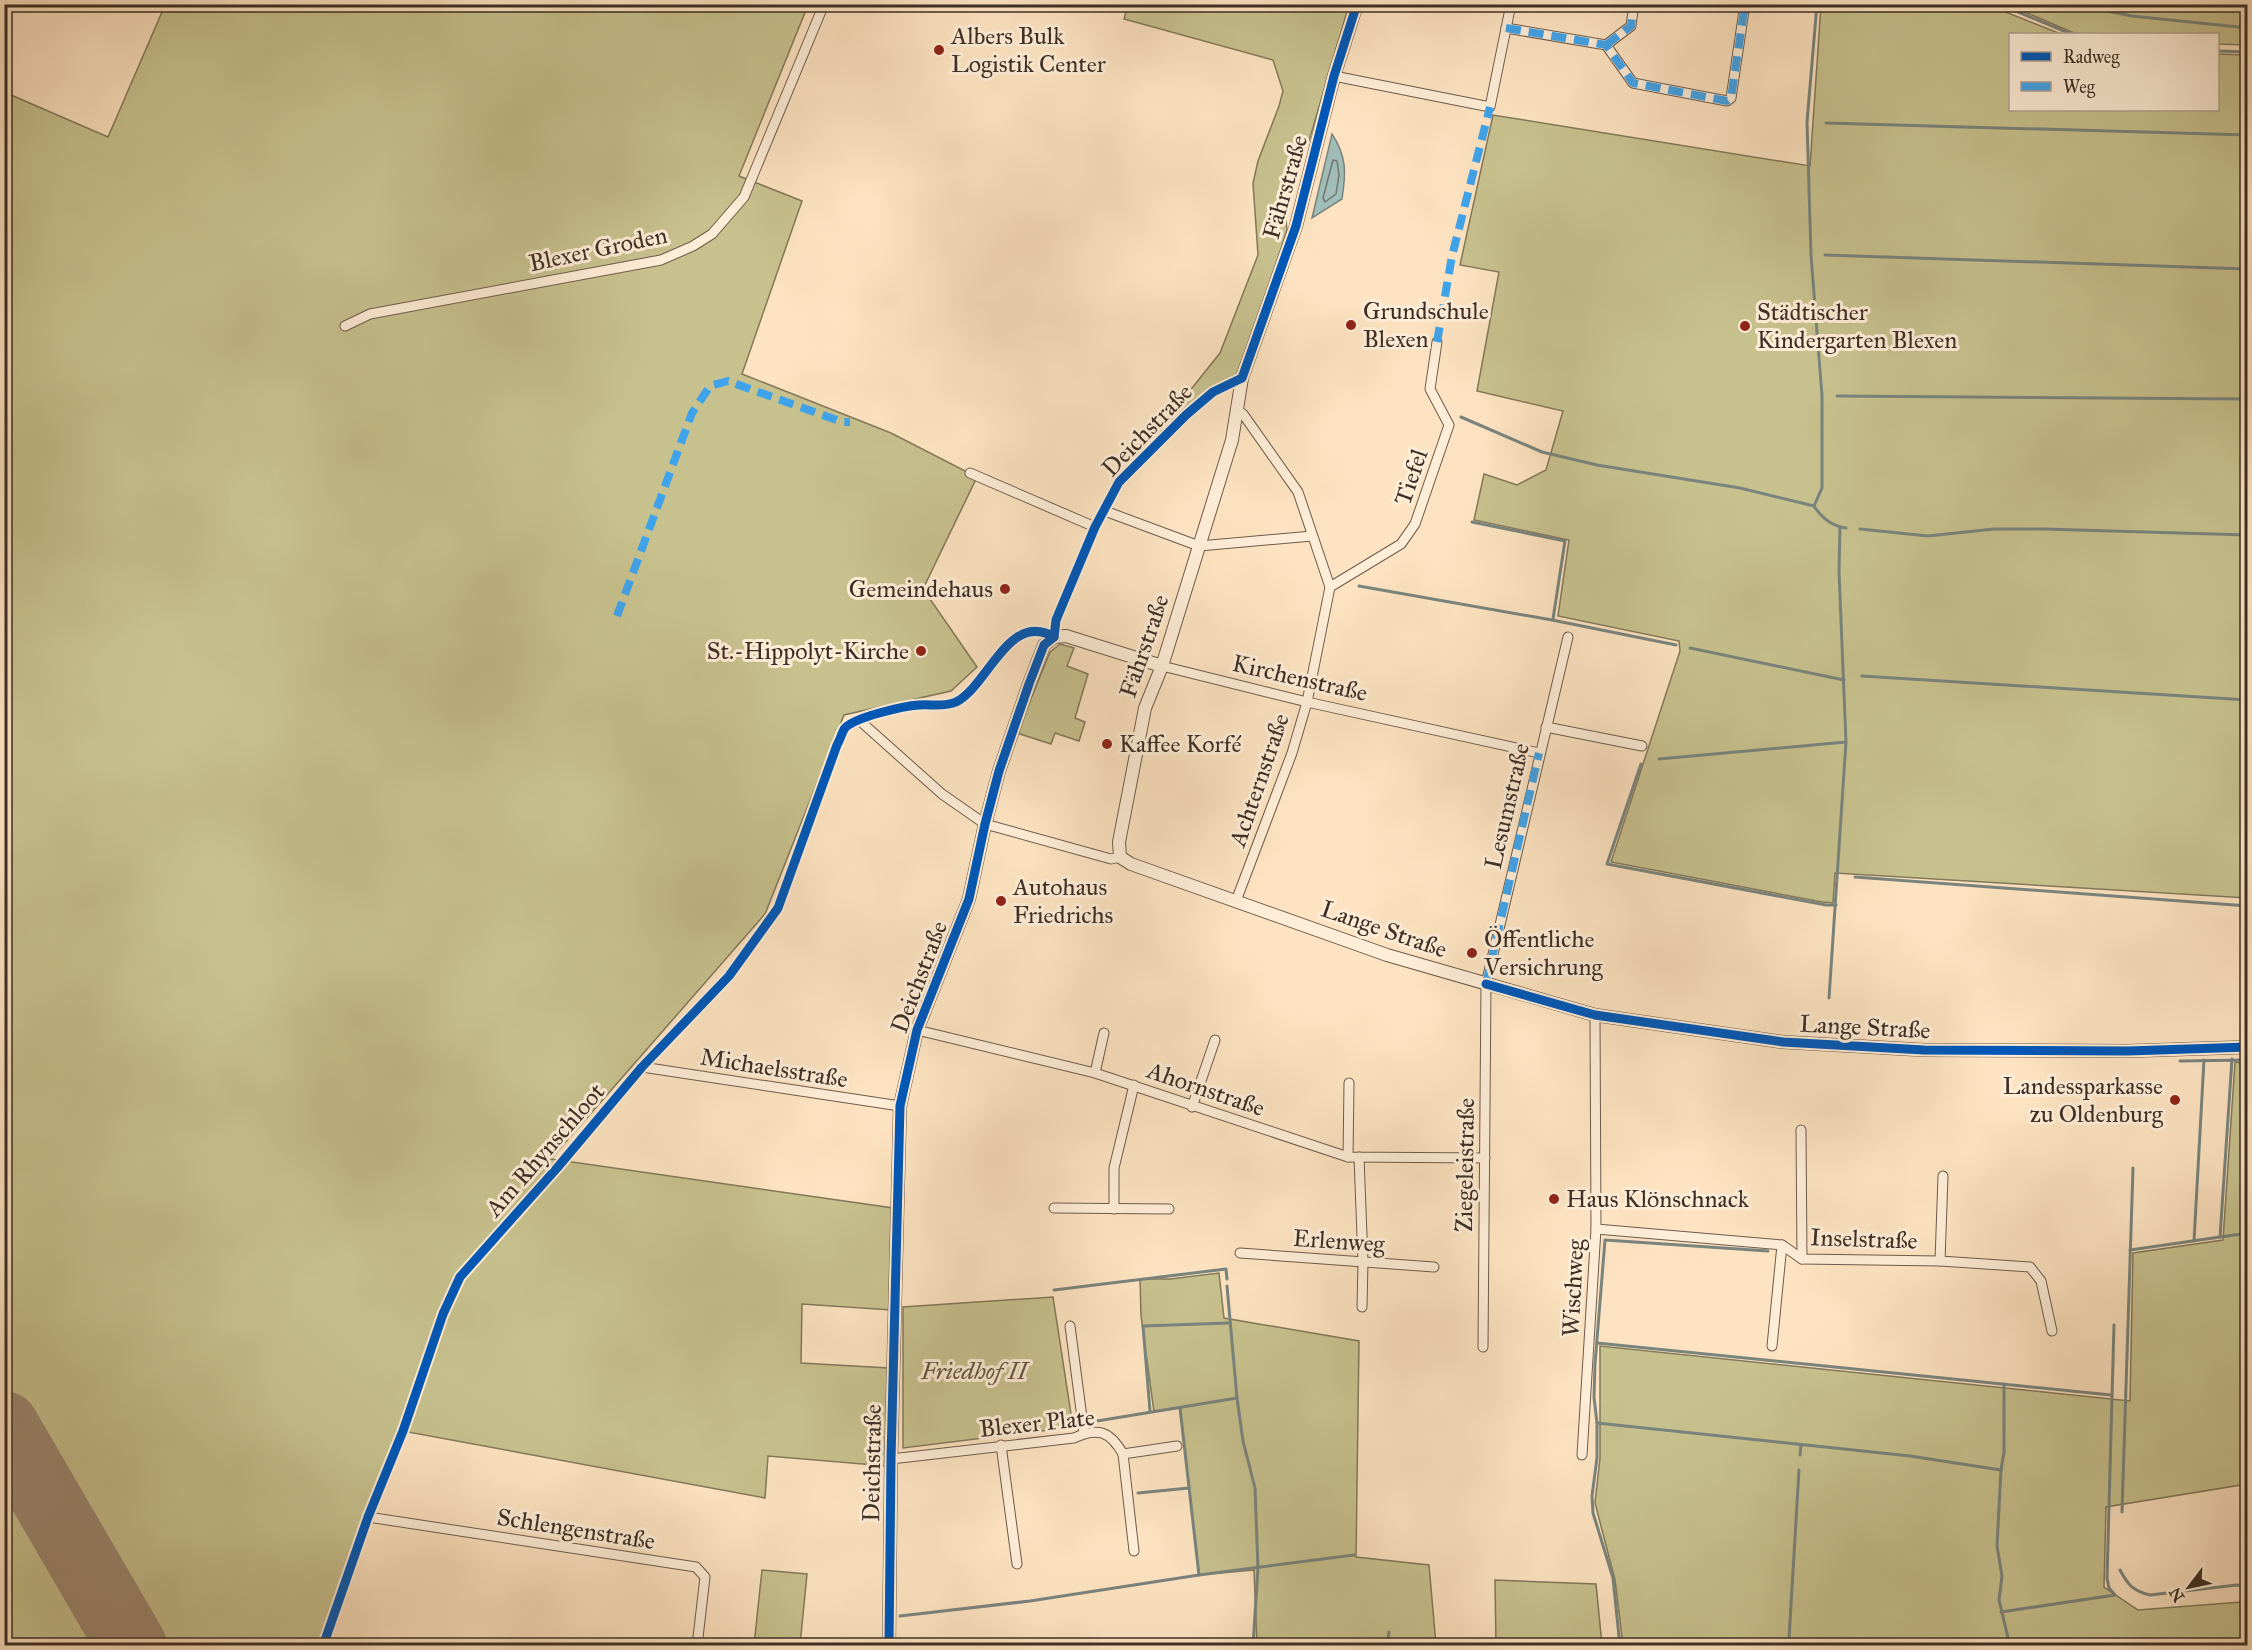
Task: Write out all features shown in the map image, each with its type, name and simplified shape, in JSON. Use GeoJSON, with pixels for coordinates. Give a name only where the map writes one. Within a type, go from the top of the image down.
{"type":"FeatureCollection","features":[{"type":"Feature","properties":{"kind":"street","name":"Blexer Groden"},"geometry":{"type":"LineString","coordinates":[[345,326],[370,314],[661,260],[693,246],[712,234],[744,196],[824,4]]}},
{"type":"Feature","properties":{"kind":"street","name":"Fährstraße"},"geometry":{"type":"LineString","coordinates":[[1120,857],[1119,842],[1138,737],[1148,699],[1162,666],[1232,440],[1242,378],[1296,226],[1335,76],[1357,4]]}},
{"type":"Feature","properties":{"kind":"street"},"geometry":{"type":"LineString","coordinates":[[1335,76],[1490,107],[1511,4]]}},
{"type":"Feature","properties":{"kind":"street"},"geometry":{"type":"LineString","coordinates":[[1606,45],[1631,26],[1634,4]]}},
{"type":"Feature","properties":{"kind":"street"},"geometry":{"type":"LineString","coordinates":[[1506,28],[1606,45],[1632,83],[1727,101],[1731,98],[1745,4]]}},
{"type":"Feature","properties":{"kind":"street","name":"Tiefel"},"geometry":{"type":"LineString","coordinates":[[1330,587],[1401,544],[1415,524],[1449,425],[1430,388],[1437,342]]}},
{"type":"Feature","properties":{"kind":"street","name":"Deichstraße"},"geometry":{"type":"LineString","coordinates":[[889,1646],[891,1459],[900,1106],[917,1030],[969,899],[999,771],[1029,684],[1044,645],[1054,637],[1056,620],[1095,527],[1119,482],[1186,415],[1213,392]]}},
{"type":"Feature","properties":{"kind":"street"},"geometry":{"type":"LineString","coordinates":[[1237,410],[1244,414],[1298,492],[1330,587]]}},
{"type":"Feature","properties":{"kind":"street"},"geometry":{"type":"LineString","coordinates":[[970,473],[1095,527]]}},
{"type":"Feature","properties":{"kind":"street"},"geometry":{"type":"LineString","coordinates":[[1105,512],[1199,546],[1312,536]]}},
{"type":"Feature","properties":{"kind":"street","name":"Achternstraße"},"geometry":{"type":"LineString","coordinates":[[1236,901],[1292,753],[1307,702],[1330,587]]}},
{"type":"Feature","properties":{"kind":"street","name":"Kirchenstraße"},"geometry":{"type":"LineString","coordinates":[[1054,637],[1066,636],[1162,666],[1307,702],[1539,753]]}},
{"type":"Feature","properties":{"kind":"street","name":"Lesumstraße"},"geometry":{"type":"LineString","coordinates":[[1486,984],[1568,637]]}},
{"type":"Feature","properties":{"kind":"street","name":"Lange Straße"},"geometry":{"type":"LineString","coordinates":[[859,720],[942,794],[985,824],[1111,859],[1120,857],[1131,864],[1387,955],[1594,1015],[1783,1042],[1924,1050],[2128,1052],[2247,1047]]}},
{"type":"Feature","properties":{"kind":"street","name":"Am Rhynschloot"},"geometry":{"type":"LineString","coordinates":[[323,1646],[368,1517],[403,1431],[443,1314],[460,1277],[642,1068],[729,976],[778,908],[837,745],[846,727],[859,720]]}},
{"type":"Feature","properties":{"kind":"street"},"geometry":{"type":"LineString","coordinates":[[1546,727],[1642,746]]}},
{"type":"Feature","properties":{"kind":"street","name":"Ziegeleistraße"},"geometry":{"type":"LineString","coordinates":[[1483,1347],[1486,984]]}},
{"type":"Feature","properties":{"kind":"street","name":"Wischweg"},"geometry":{"type":"LineString","coordinates":[[1582,1455],[1596,1229],[1594,1015]]}},
{"type":"Feature","properties":{"kind":"street","name":"Ahornstraße"},"geometry":{"type":"LineString","coordinates":[[917,1030],[1095,1073],[1348,1157],[1485,1158]]}},
{"type":"Feature","properties":{"kind":"street"},"geometry":{"type":"LineString","coordinates":[[1095,1073],[1104,1033]]}},
{"type":"Feature","properties":{"kind":"street"},"geometry":{"type":"LineString","coordinates":[[1192,1107],[1215,1040]]}},
{"type":"Feature","properties":{"kind":"street","name":"Michaelsstraße"},"geometry":{"type":"LineString","coordinates":[[642,1068],[900,1106]]}},
{"type":"Feature","properties":{"kind":"street"},"geometry":{"type":"LineString","coordinates":[[1348,1157],[1349,1083]]}},
{"type":"Feature","properties":{"kind":"street"},"geometry":{"type":"LineString","coordinates":[[1114,1209],[1114,1168],[1134,1085]]}},
{"type":"Feature","properties":{"kind":"street"},"geometry":{"type":"LineString","coordinates":[[1801,1130],[1802,1259]]}},
{"type":"Feature","properties":{"kind":"street"},"geometry":{"type":"LineString","coordinates":[[1359,1157],[1363,1262],[1362,1307]]}},
{"type":"Feature","properties":{"kind":"street"},"geometry":{"type":"LineString","coordinates":[[1940,1261],[1943,1176]]}},
{"type":"Feature","properties":{"kind":"street"},"geometry":{"type":"LineString","coordinates":[[1054,1208],[1169,1209]]}},
{"type":"Feature","properties":{"kind":"street","name":"Inselstraße"},"geometry":{"type":"LineString","coordinates":[[1596,1229],[1782,1245],[1802,1259],[1940,1261],[2030,1267],[2041,1281],[2052,1331]]}},
{"type":"Feature","properties":{"kind":"street"},"geometry":{"type":"LineString","coordinates":[[1772,1346],[1782,1245]]}},
{"type":"Feature","properties":{"kind":"street","name":"Erlenweg"},"geometry":{"type":"LineString","coordinates":[[1240,1253],[1434,1267]]}},
{"type":"Feature","properties":{"kind":"street"},"geometry":{"type":"LineString","coordinates":[[1070,1326],[1084,1433]]}},
{"type":"Feature","properties":{"kind":"street","name":"Blexer Plate"},"geometry":{"type":"LineString","coordinates":[[891,1459],[1074,1438],[1095,1431],[1105,1433],[1117,1443],[1123,1454],[1177,1446]]}},
{"type":"Feature","properties":{"kind":"street"},"geometry":{"type":"LineString","coordinates":[[1001,1445],[1017,1564]]}},
{"type":"Feature","properties":{"kind":"street"},"geometry":{"type":"LineString","coordinates":[[1123,1454],[1134,1551]]}},
{"type":"Feature","properties":{"kind":"street","name":"Schlengenstraße"},"geometry":{"type":"LineString","coordinates":[[368,1517],[696,1567],[705,1577],[697,1646]]}},
{"type":"Feature","properties":{"kind":"green space"},"geometry":{"type":"Polygon","coordinates":[[[165,5],[808,5],[739,176],[802,201],[742,374],[891,433],[977,477],[923,589],[977,667],[951,691],[844,715],[765,914],[551,1159],[893,1208],[891,1310],[802,1304],[801,1363],[889,1368],[886,1466],[768,1456],[765,1498],[403,1431],[325,1645],[5,1645],[4,92],[108,137],[165,5]]]}},
{"type":"Feature","properties":{"kind":"green space"},"geometry":{"type":"Polygon","coordinates":[[[1128,5],[1349,5],[1309,141],[1291,164],[1283,193],[1287,230],[1237,374],[1213,387],[1178,416],[1132,463],[1220,353],[1258,255],[1253,183],[1258,161],[1283,91],[1273,60],[1124,19],[1128,5]]]}},
{"type":"Feature","properties":{"kind":"green space"},"geometry":{"type":"Polygon","coordinates":[[[1821,5],[1988,5],[2058,33],[2009,33],[2009,111],[2219,111],[2219,54],[2247,55],[2247,898],[1835,873],[1833,903],[1611,862],[1680,651],[1679,641],[1558,616],[1569,540],[1474,520],[1484,474],[1517,485],[1546,470],[1563,411],[1477,391],[1499,272],[1460,265],[1493,115],[1810,166],[1821,5]]]}},
{"type":"Feature","properties":{"kind":"green space"},"geometry":{"type":"Polygon","coordinates":[[[2008,5],[2247,5],[2247,45],[2219,44],[2219,33],[2074,33],[2008,5]]]}},
{"type":"Feature","properties":{"kind":"green space"},"geometry":{"type":"Polygon","coordinates":[[[1060,644],[1074,648],[1067,666],[1088,674],[1075,718],[1085,722],[1079,741],[1055,733],[1051,744],[1017,733],[1050,652],[1060,644]]]}},
{"type":"Feature","properties":{"kind":"green space"},"geometry":{"type":"Polygon","coordinates":[[[2235,1062],[2248,1064],[2247,1484],[2106,1507],[2104,1587],[2138,1610],[2241,1602],[2247,1607],[2247,1645],[1623,1645],[1615,1580],[1595,1503],[1600,1458],[1600,1346],[2130,1401],[2133,1253],[2223,1240],[2235,1062]]]}},
{"type":"Feature","properties":{"kind":"green space"},"geometry":{"type":"Polygon","coordinates":[[[1219,1273],[1224,1318],[1359,1341],[1356,1557],[1429,1565],[1436,1645],[1257,1645],[1254,1570],[1199,1575],[1180,1408],[1154,1412],[1141,1316],[1140,1279],[1170,1279],[1219,1273]]]}},
{"type":"Feature","properties":{"kind":"green space","name":"Friedhof II"},"geometry":{"type":"Polygon","coordinates":[[[1053,1297],[1073,1427],[903,1448],[903,1307],[1053,1297]]]}},
{"type":"Feature","properties":{"kind":"green space"},"geometry":{"type":"Polygon","coordinates":[[[762,1570],[807,1574],[800,1645],[754,1645],[762,1570]]]}},
{"type":"Feature","properties":{"kind":"green space"},"geometry":{"type":"Polygon","coordinates":[[[1495,1580],[1596,1584],[1602,1645],[1496,1645],[1495,1580]]]}},
{"type":"Feature","properties":{"kind":"water"},"geometry":{"type":"Polygon","coordinates":[[[1332,134],[1343,158],[1342,199],[1312,218],[1332,134]]]}},
{"type":"Feature","properties":{"kind":"waterway"},"geometry":{"type":"LineString","coordinates":[[1814,506],[1822,488],[1822,396],[1811,255],[1807,122],[1817,4]]}},
{"type":"Feature","properties":{"kind":"waterway"},"geometry":{"type":"LineString","coordinates":[[1999,4],[2069,33]]}},
{"type":"Feature","properties":{"kind":"waterway"},"geometry":{"type":"LineString","coordinates":[[2072,4],[2132,16],[2248,28]]}},
{"type":"Feature","properties":{"kind":"waterway"},"geometry":{"type":"LineString","coordinates":[[2219,51],[2246,52]]}},
{"type":"Feature","properties":{"kind":"waterway"},"geometry":{"type":"LineString","coordinates":[[1826,123],[2248,135]]}},
{"type":"Feature","properties":{"kind":"waterway"},"geometry":{"type":"LineString","coordinates":[[1825,255],[2248,269]]}},
{"type":"Feature","properties":{"kind":"waterway"},"geometry":{"type":"LineString","coordinates":[[1837,396],[2248,399]]}},
{"type":"Feature","properties":{"kind":"waterway"},"geometry":{"type":"LineString","coordinates":[[1461,417],[1542,452],[1597,465],[1740,488],[1814,506],[1827,520],[1846,528]]}},
{"type":"Feature","properties":{"kind":"waterway"},"geometry":{"type":"LineString","coordinates":[[1472,522],[1565,541],[1553,619]]}},
{"type":"Feature","properties":{"kind":"waterway"},"geometry":{"type":"LineString","coordinates":[[1829,998],[1846,742],[1839,571],[1840,527]]}},
{"type":"Feature","properties":{"kind":"waterway"},"geometry":{"type":"LineString","coordinates":[[1860,529],[1928,536],[1994,529],[2248,535]]}},
{"type":"Feature","properties":{"kind":"waterway"},"geometry":{"type":"LineString","coordinates":[[1359,586],[1552,620],[1676,645]]}},
{"type":"Feature","properties":{"kind":"waterway"},"geometry":{"type":"LineString","coordinates":[[1690,648],[1844,680]]}},
{"type":"Feature","properties":{"kind":"waterway"},"geometry":{"type":"LineString","coordinates":[[1862,676],[2248,700]]}},
{"type":"Feature","properties":{"kind":"waterway"},"geometry":{"type":"LineString","coordinates":[[1659,759],[1846,742]]}},
{"type":"Feature","properties":{"kind":"waterway"},"geometry":{"type":"LineString","coordinates":[[1641,764],[1607,864],[1836,905]]}},
{"type":"Feature","properties":{"kind":"waterway"},"geometry":{"type":"LineString","coordinates":[[1855,877],[2248,906]]}},
{"type":"Feature","properties":{"kind":"waterway"},"geometry":{"type":"LineString","coordinates":[[2220,1237],[2232,1059]]}},
{"type":"Feature","properties":{"kind":"waterway"},"geometry":{"type":"LineString","coordinates":[[2194,1241],[2204,1060]]}},
{"type":"Feature","properties":{"kind":"waterway"},"geometry":{"type":"LineString","coordinates":[[2180,1061],[2248,1060]]}},
{"type":"Feature","properties":{"kind":"waterway"},"geometry":{"type":"LineString","coordinates":[[2122,1512],[2133,1168]]}},
{"type":"Feature","properties":{"kind":"waterway"},"geometry":{"type":"LineString","coordinates":[[2130,1250],[2248,1233]]}},
{"type":"Feature","properties":{"kind":"waterway"},"geometry":{"type":"LineString","coordinates":[[1620,1646],[1613,1578],[1593,1513],[1592,1496],[1597,1458],[1595,1364],[1605,1240],[1768,1251]]}},
{"type":"Feature","properties":{"kind":"waterway"},"geometry":{"type":"LineString","coordinates":[[1054,1290],[1226,1269],[1227,1279]]}},
{"type":"Feature","properties":{"kind":"waterway"},"geometry":{"type":"LineString","coordinates":[[1227,1286],[1237,1398],[1243,1441],[1255,1488],[1258,1568],[1253,1646]]}},
{"type":"Feature","properties":{"kind":"waterway"},"geometry":{"type":"LineString","coordinates":[[1150,1411],[1143,1326],[1229,1323]]}},
{"type":"Feature","properties":{"kind":"waterway"},"geometry":{"type":"LineString","coordinates":[[2001,1612],[2115,1595],[2109,1588],[2107,1578],[2114,1325]]}},
{"type":"Feature","properties":{"kind":"waterway"},"geometry":{"type":"LineString","coordinates":[[1597,1343],[2111,1395]]}},
{"type":"Feature","properties":{"kind":"waterway"},"geometry":{"type":"LineString","coordinates":[[2004,1384],[2004,1452],[1997,1546],[2002,1576],[1999,1600],[2010,1646]]}},
{"type":"Feature","properties":{"kind":"waterway"},"geometry":{"type":"LineString","coordinates":[[1097,1421],[1237,1398]]}},
{"type":"Feature","properties":{"kind":"waterway"},"geometry":{"type":"LineString","coordinates":[[1180,1408],[1199,1575]]}},
{"type":"Feature","properties":{"kind":"waterway"},"geometry":{"type":"LineString","coordinates":[[1597,1423],[1910,1456],[2001,1470]]}},
{"type":"Feature","properties":{"kind":"waterway"},"geometry":{"type":"LineString","coordinates":[[1800,1455],[1801,1446]]}},
{"type":"Feature","properties":{"kind":"waterway"},"geometry":{"type":"LineString","coordinates":[[1789,1639],[1799,1470]]}},
{"type":"Feature","properties":{"kind":"waterway"},"geometry":{"type":"LineString","coordinates":[[1138,1493],[1189,1488]]}},
{"type":"Feature","properties":{"kind":"waterway"},"geometry":{"type":"LineString","coordinates":[[900,1616],[1030,1601],[1199,1575],[1354,1555]]}},
{"type":"Feature","properties":{"kind":"waterway"},"geometry":{"type":"LineString","coordinates":[[2120,1570],[2132,1587],[2150,1595],[2237,1585],[2248,1586]]}},
{"type":"Feature","properties":{"kind":"waterway"},"geometry":{"type":"LineString","coordinates":[[1387,1646],[1389,1632]]}},
{"type":"Feature","properties":{"kind":"waterway"},"geometry":{"type":"LineString","coordinates":[[1727,1646],[1765,1641],[1804,1640],[1882,1646]]}},
{"type":"Feature","properties":{"kind":"runway"},"geometry":{"type":"LineString","coordinates":[[4,1426],[132,1646]]}},
{"type":"Feature","properties":{"kind":"marked path"},"geometry":{"type":"LineString","coordinates":[[1606,45],[1631,26],[1634,4]]}},
{"type":"Feature","properties":{"kind":"marked path"},"geometry":{"type":"LineString","coordinates":[[1506,28],[1606,45],[1633,83],[1727,101],[1731,98],[1745,4]]}},
{"type":"Feature","properties":{"kind":"marked path"},"geometry":{"type":"LineString","coordinates":[[1437,342],[1452,256],[1490,107]]}},
{"type":"Feature","properties":{"kind":"marked path"},"geometry":{"type":"LineString","coordinates":[[617,616],[692,413],[710,386],[728,381],[842,422],[850,422]]}},
{"type":"Feature","properties":{"kind":"marked path"},"geometry":{"type":"LineString","coordinates":[[1486,984],[1539,753]]}},
{"type":"Feature","properties":{"kind":"cycle path"},"geometry":{"type":"LineString","coordinates":[[889,1646],[891,1459],[900,1106],[917,1030],[969,899],[999,771],[1029,684],[1044,645],[1054,637],[1056,620],[1095,527],[1119,482],[1186,415],[1213,392],[1242,378],[1296,226],[1334,76],[1357,4]]}},
{"type":"Feature","properties":{"kind":"cycle path"},"geometry":{"type":"LineString","coordinates":[[323,1646],[368,1517],[403,1431],[443,1314],[460,1277],[557,1168],[642,1067],[729,976],[778,908],[845,728],[869,716],[892,710],[912,706],[952,704],[968,694],[1012,641],[1024,634],[1038,631],[1054,637]]}},
{"type":"Feature","properties":{"kind":"cycle path"},"geometry":{"type":"LineString","coordinates":[[1486,984],[1595,1015],[1783,1042],[1924,1050],[2128,1051],[2248,1047]]}},
{"type":"Feature","properties":{"kind":"place","name":"Albers Bulk Logistik Center"},"geometry":{"type":"Point","coordinates":[939,50]}},
{"type":"Feature","properties":{"kind":"place","name":"Grundschule Blexen"},"geometry":{"type":"Point","coordinates":[1351,325]}},
{"type":"Feature","properties":{"kind":"place","name":"Städtischer Kindergarten Blexen"},"geometry":{"type":"Point","coordinates":[1745,326]}},
{"type":"Feature","properties":{"kind":"place","name":"Gemeindehaus"},"geometry":{"type":"Point","coordinates":[1005,589]}},
{"type":"Feature","properties":{"kind":"place","name":"St.-Hippolyt-Kirche"},"geometry":{"type":"Point","coordinates":[921,651]}},
{"type":"Feature","properties":{"kind":"place","name":"Kaffee Korfé"},"geometry":{"type":"Point","coordinates":[1107,744]}},
{"type":"Feature","properties":{"kind":"place","name":"Autohaus Friedrichs"},"geometry":{"type":"Point","coordinates":[1001,901]}},
{"type":"Feature","properties":{"kind":"place","name":"Öffentliche Versichrung"},"geometry":{"type":"Point","coordinates":[1472,953]}},
{"type":"Feature","properties":{"kind":"place","name":"Landessparkasse zu Oldenburg"},"geometry":{"type":"Point","coordinates":[2175,1100]}},
{"type":"Feature","properties":{"kind":"place","name":"Haus Klönschnack"},"geometry":{"type":"Point","coordinates":[1554,1199]}}]}
